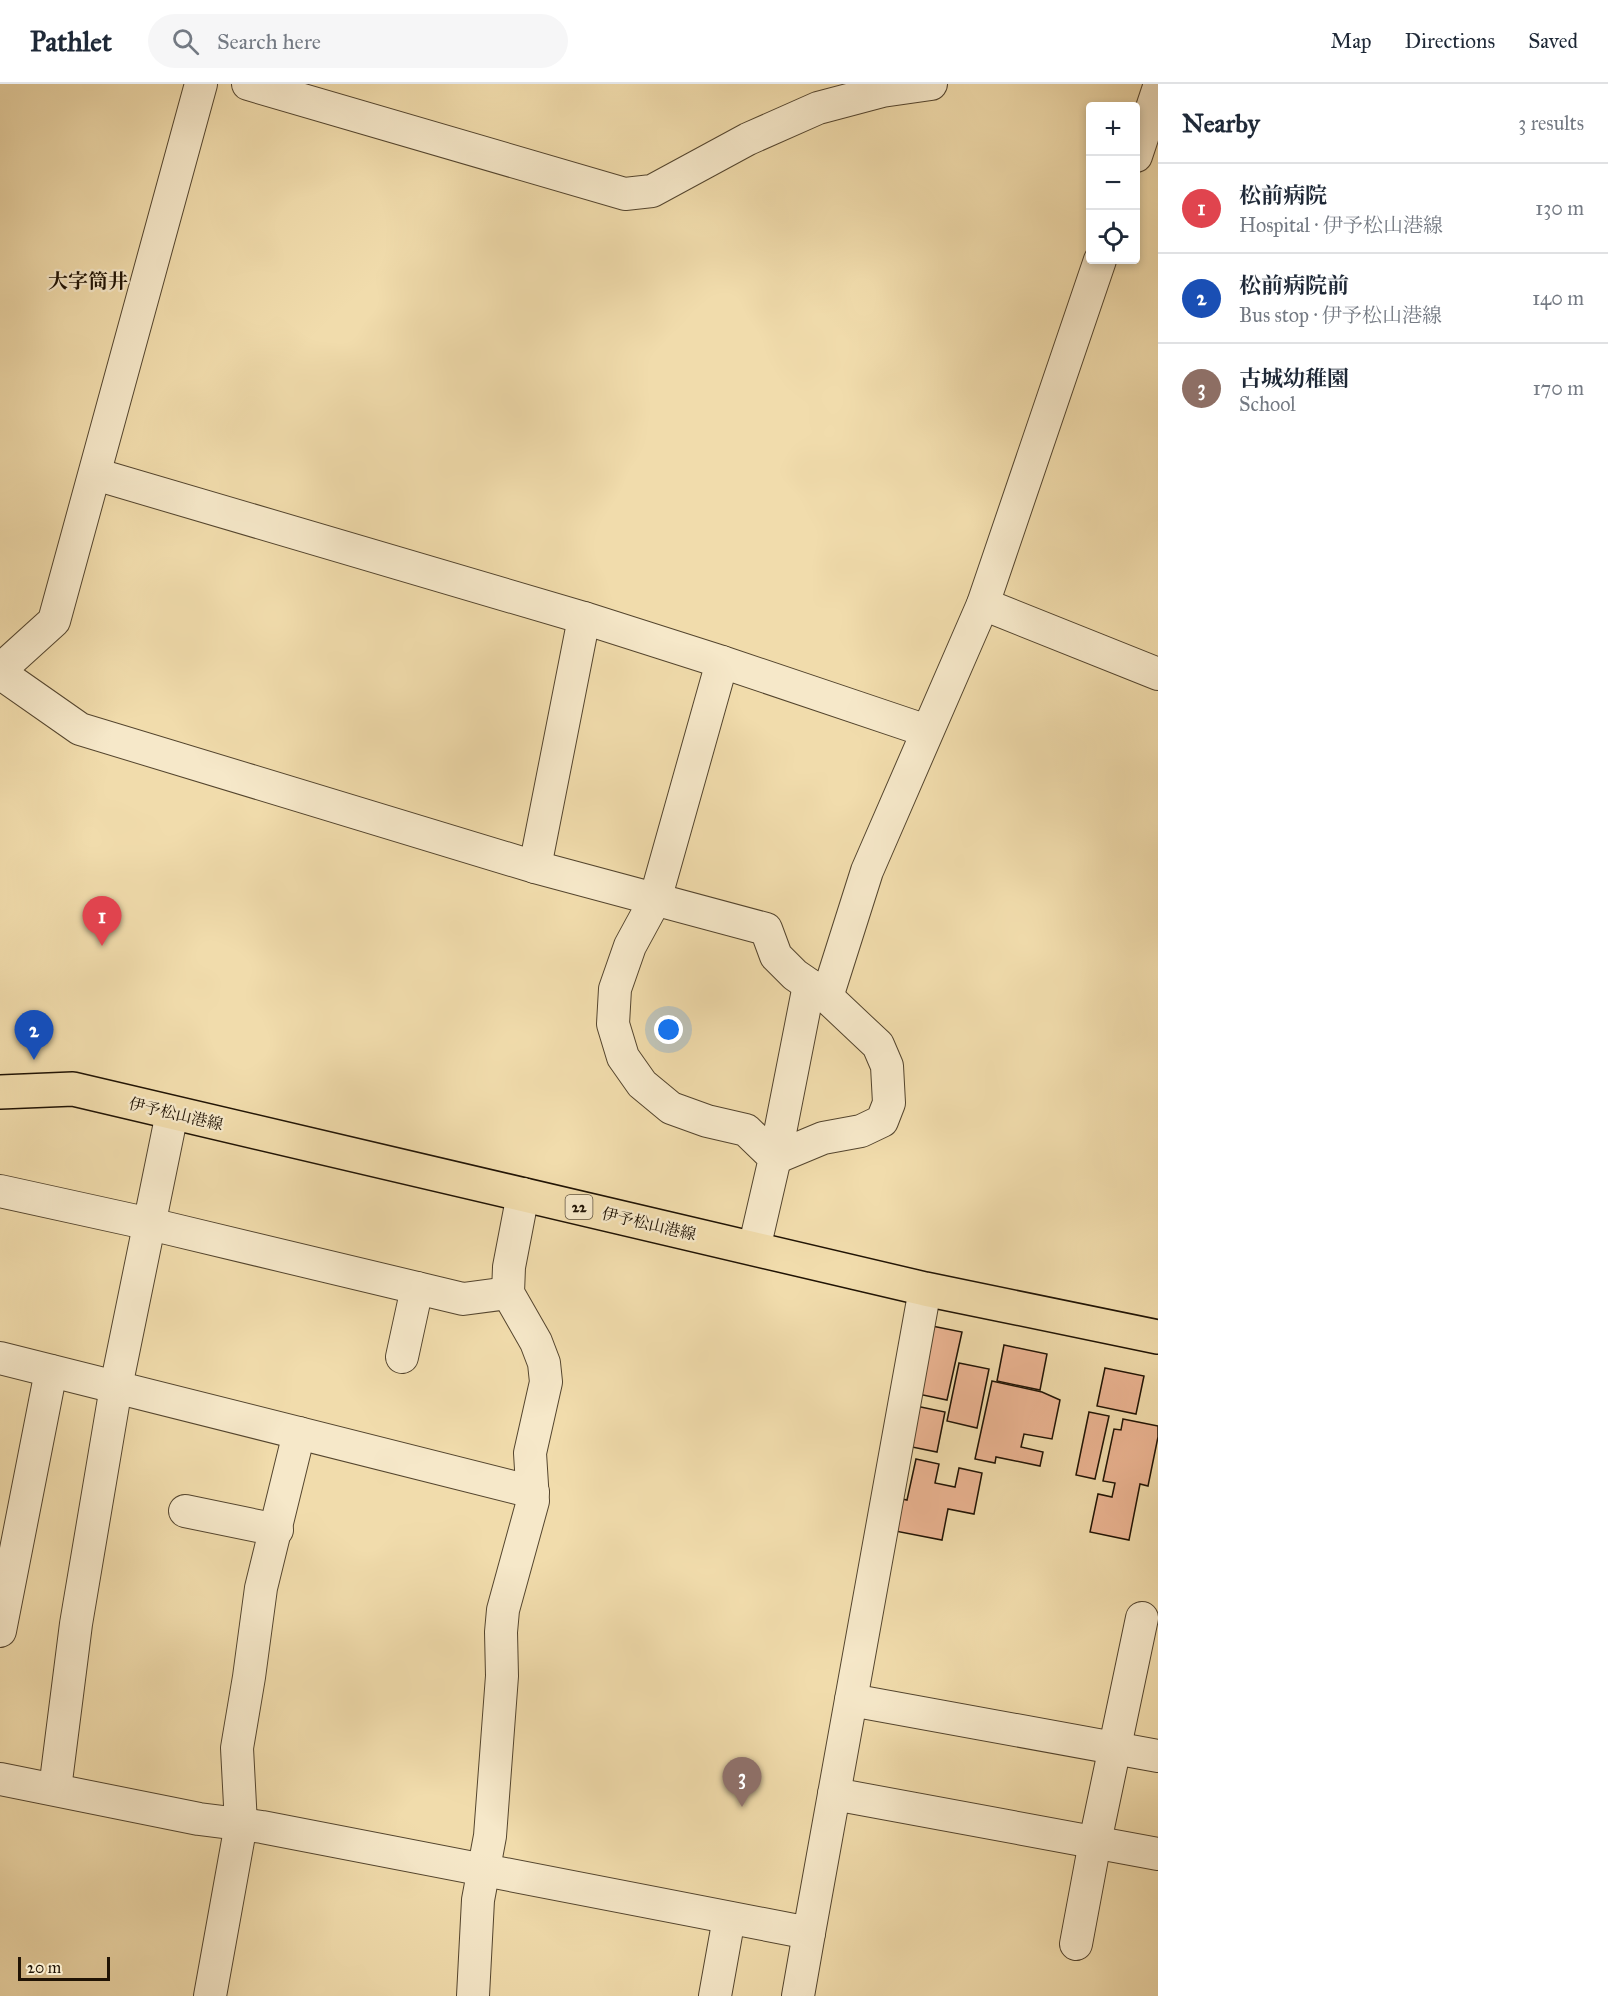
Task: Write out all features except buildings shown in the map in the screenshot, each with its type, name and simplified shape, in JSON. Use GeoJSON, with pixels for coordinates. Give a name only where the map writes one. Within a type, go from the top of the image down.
{"type":"FeatureCollection","features":[{"type":"Feature","properties":{"kind":"main road","name":"伊予松山港線"},"geometry":{"type":"LineString","coordinates":[[0,1092],[73,1089],[926,1289],[1158,1337]]}},
{"type":"Feature","properties":{"kind":"street"},"geometry":{"type":"LineString","coordinates":[[201,84],[54,621],[0,672],[80,729],[535,867],[766,929],[776,956],[795,975],[818,991],[878,1045],[887,1066],[889,1103],[882,1121],[861,1131],[823,1138],[774,1158]]}},
{"type":"Feature","properties":{"kind":"street"},"geometry":{"type":"LineString","coordinates":[[248,84],[625,194],[652,191],[748,139],[818,108],[882,91],[931,84]]}},
{"type":"Feature","properties":{"kind":"street"},"geometry":{"type":"LineString","coordinates":[[1140,144],[1158,90]]}},
{"type":"Feature","properties":{"kind":"street"},"geometry":{"type":"LineString","coordinates":[[754,1249],[774,1158],[818,991],[982,604],[1099,264]]}},
{"type":"Feature","properties":{"kind":"street"},"geometry":{"type":"LineString","coordinates":[[94,474],[584,618],[927,731]]}},
{"type":"Feature","properties":{"kind":"street"},"geometry":{"type":"LineString","coordinates":[[982,604],[1158,674]]}},
{"type":"Feature","properties":{"kind":"street"},"geometry":{"type":"LineString","coordinates":[[535,867],[584,618]]}},
{"type":"Feature","properties":{"kind":"street"},"geometry":{"type":"LineString","coordinates":[[723,662],[655,900],[630,946],[615,989],[613,1024],[623,1057],[642,1084],[671,1108],[707,1121],[746,1130],[774,1158]]}},
{"type":"Feature","properties":{"kind":"street"},"geometry":{"type":"LineString","coordinates":[[55,1788],[76,1624],[116,1388],[172,1113]]}},
{"type":"Feature","properties":{"kind":"street"},"geometry":{"type":"LineString","coordinates":[[0,1191],[150,1224],[463,1299],[508,1293]]}},
{"type":"Feature","properties":{"kind":"street"},"geometry":{"type":"LineString","coordinates":[[473,1996],[478,1900],[491,1825],[502,1676],[503,1610],[533,1501],[530,1453],[546,1382],[544,1363],[536,1342],[508,1293],[508,1267],[523,1194]]}},
{"type":"Feature","properties":{"kind":"street"},"geometry":{"type":"LineString","coordinates":[[402,1357],[417,1288]]}},
{"type":"Feature","properties":{"kind":"street"},"geometry":{"type":"LineString","coordinates":[[798,1996],[926,1289]]}},
{"type":"Feature","properties":{"kind":"street"},"geometry":{"type":"LineString","coordinates":[[0,1359],[533,1492]]}},
{"type":"Feature","properties":{"kind":"street"},"geometry":{"type":"LineString","coordinates":[[0,1631],[51,1371]]}},
{"type":"Feature","properties":{"kind":"street"},"geometry":{"type":"LineString","coordinates":[[210,1996],[220,1945],[221,1923],[241,1824],[237,1748],[261,1588],[299,1433]]}},
{"type":"Feature","properties":{"kind":"street"},"geometry":{"type":"LineString","coordinates":[[185,1510],[276,1530]]}},
{"type":"Feature","properties":{"kind":"street"},"geometry":{"type":"LineString","coordinates":[[1077,1944],[1095,1842],[1142,1618]]}},
{"type":"Feature","properties":{"kind":"street"},"geometry":{"type":"LineString","coordinates":[[851,1700],[1158,1756]]}},
{"type":"Feature","properties":{"kind":"street"},"geometry":{"type":"LineString","coordinates":[[0,1779],[809,1933]]}},
{"type":"Feature","properties":{"kind":"street"},"geometry":{"type":"LineString","coordinates":[[834,1794],[1158,1854]]}},
{"type":"Feature","properties":{"kind":"street"},"geometry":{"type":"LineString","coordinates":[[715,1996],[729,1918]]}},
{"type":"Feature","properties":{"kind":"place","name":"松前病院"},"geometry":{"type":"Point","coordinates":[102,946]}},
{"type":"Feature","properties":{"kind":"place","name":"松前病院前"},"geometry":{"type":"Point","coordinates":[34,1060]}},
{"type":"Feature","properties":{"kind":"place","name":"古城幼稚園"},"geometry":{"type":"Point","coordinates":[742,1807]}},
{"type":"Feature","properties":{"kind":"district","name":"大字筒井"},"geometry":{"type":"Point","coordinates":[88,281]}}]}
